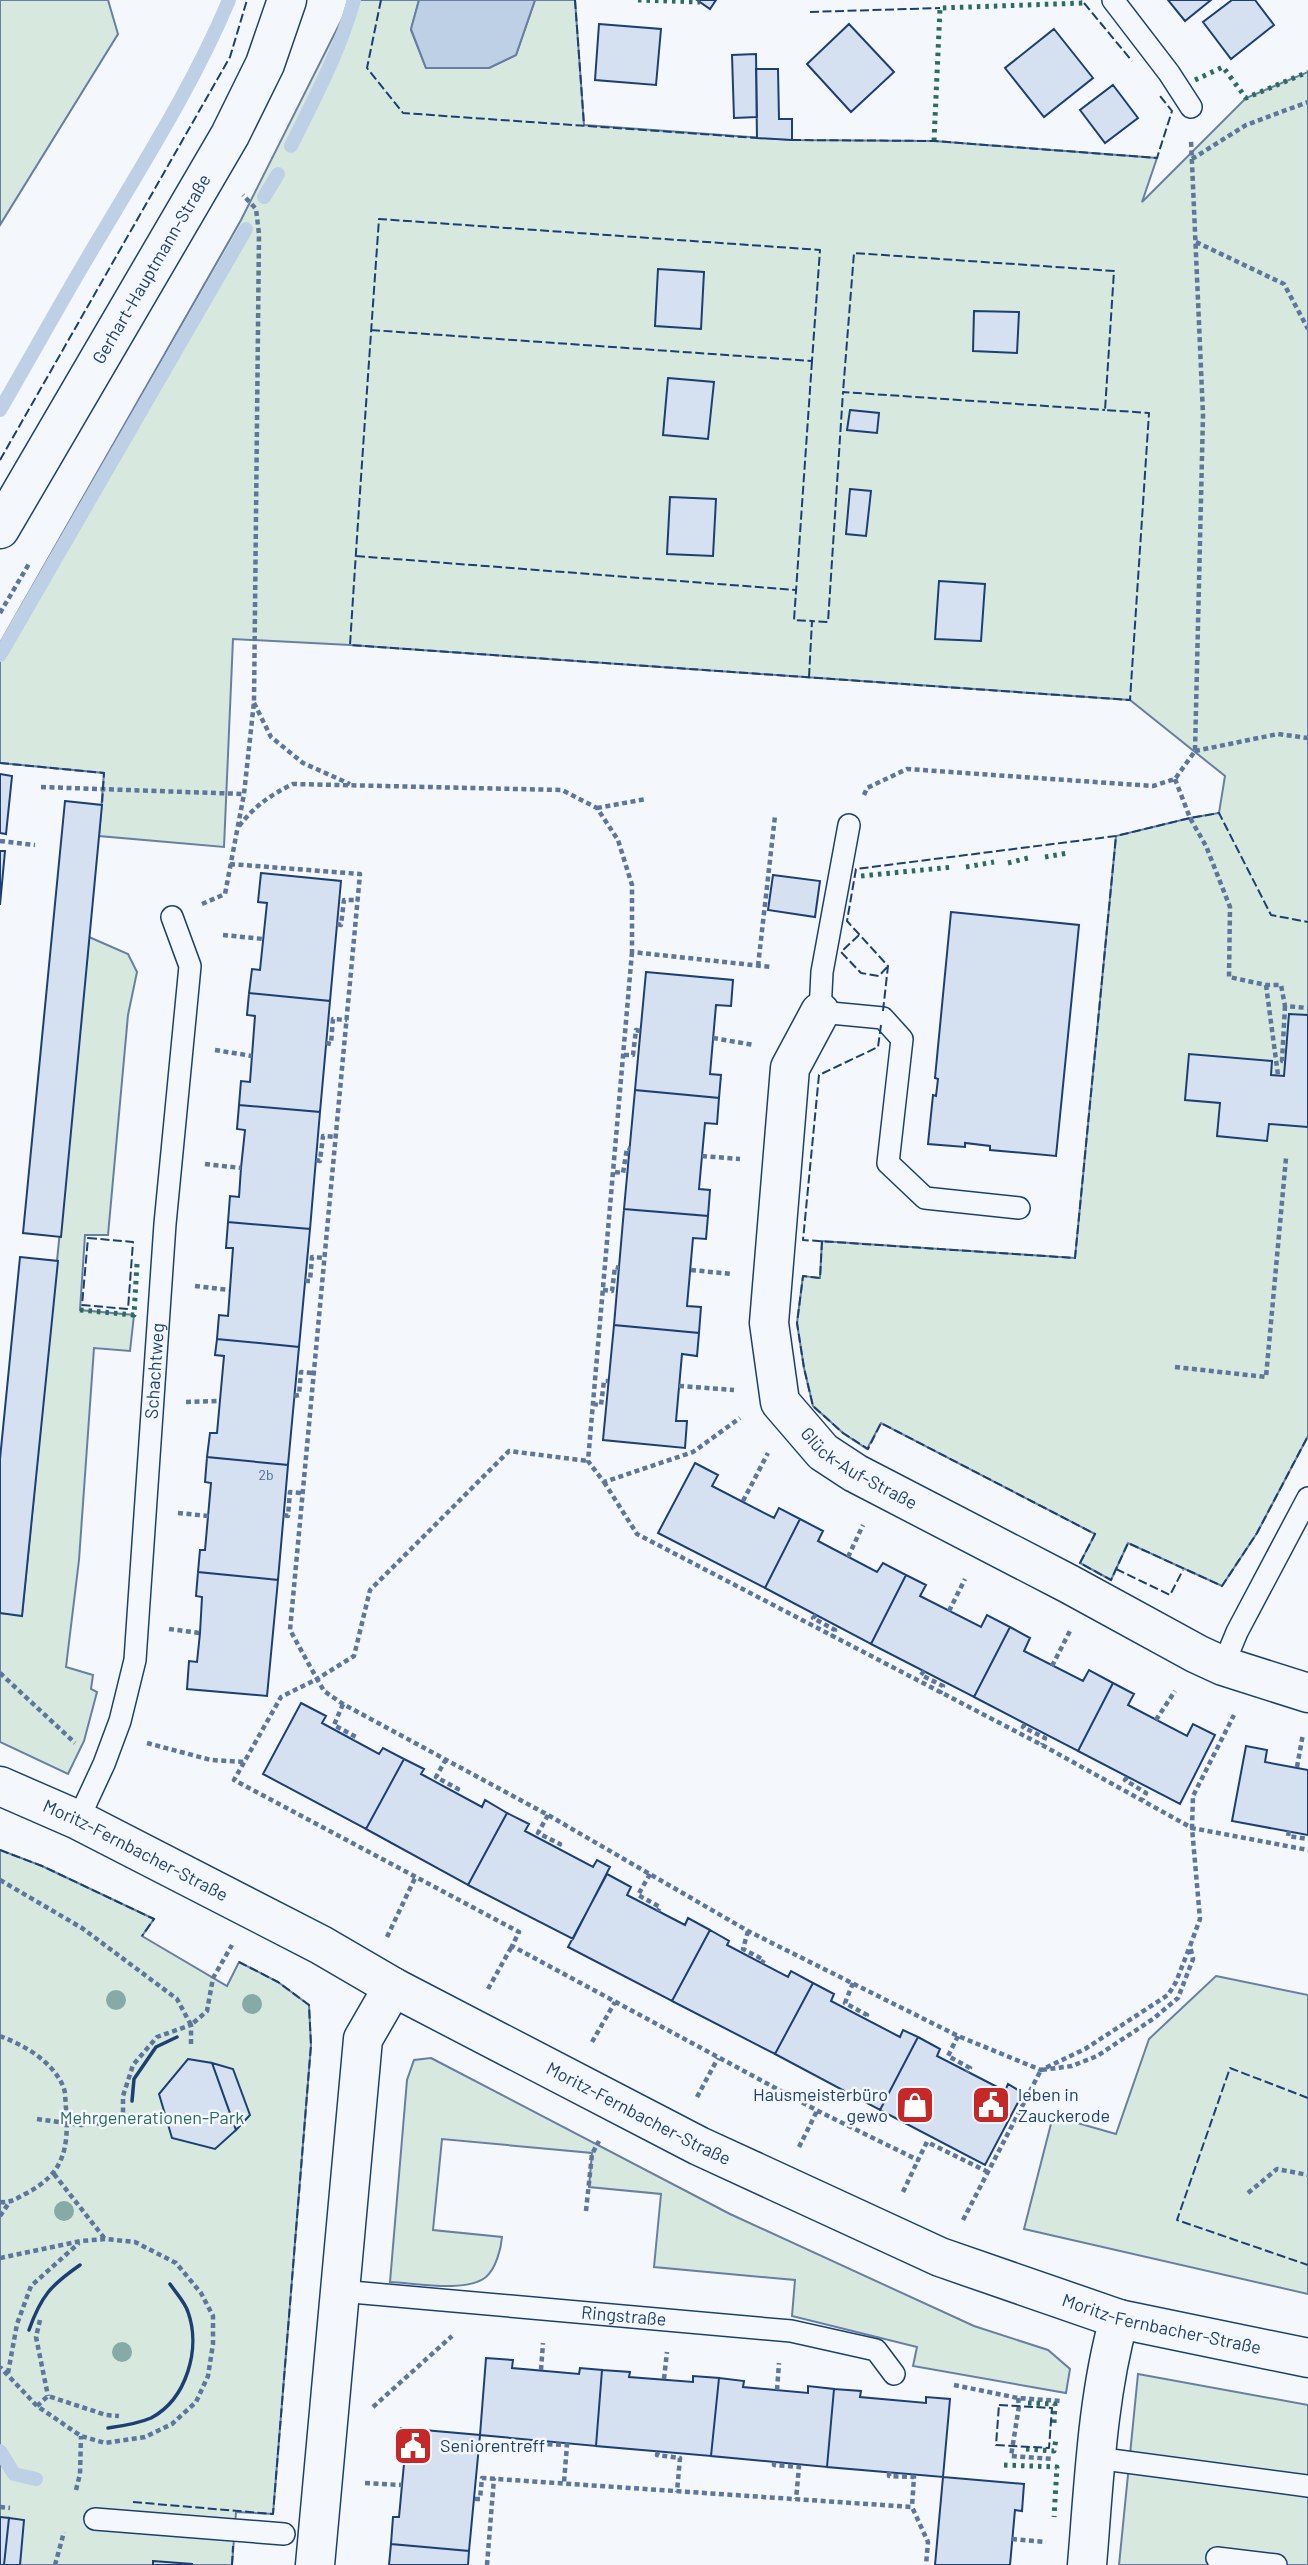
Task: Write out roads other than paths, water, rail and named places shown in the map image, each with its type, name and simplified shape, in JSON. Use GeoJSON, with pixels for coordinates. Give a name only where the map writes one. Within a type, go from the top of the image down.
{"type":"FeatureCollection","features":[{"type":"Feature","properties":{"kind":"street","name":"Gerhart-Hauptmann-Straße"},"geometry":{"type":"LineString","coordinates":[[0,529],[230,135],[265,64],[287,0]]}},
{"type":"Feature","properties":{"kind":"street","name":"Glück-Auf-Straße"},"geometry":{"type":"LineString","coordinates":[[820,1012],[790,1068],[768,1323],[780,1402],[823,1452],[855,1473],[1223,1666],[1308,1693]]}},
{"type":"Feature","properties":{"kind":"street","name":"Moritz-Fernbacher-Straße"},"geometry":{"type":"LineString","coordinates":[[0,1786],[78,1820],[321,1945],[393,1987],[699,2146],[940,2256],[1118,2319],[1308,2358]]}},
{"type":"Feature","properties":{"kind":"street"},"geometry":{"type":"LineString","coordinates":[[315,2565],[363,2039],[393,1987]]}},
{"type":"Feature","properties":{"kind":"street"},"geometry":{"type":"LineString","coordinates":[[1087,2565],[1096,2459],[1110,2352],[1118,2319]]}},
{"type":"Feature","properties":{"kind":"lane"},"geometry":{"type":"LineString","coordinates":[[1113,0],[1169,73],[1191,107]]}},
{"type":"Feature","properties":{"kind":"lane"},"geometry":{"type":"LineString","coordinates":[[849,825],[822,972],[820,1012],[883,1018],[902,1039],[888,1163],[925,1198],[1019,1208]]}},
{"type":"Feature","properties":{"kind":"lane","name":"Schachtweg"},"geometry":{"type":"LineString","coordinates":[[78,1820],[120,1721],[135,1660],[165,1224],[190,966],[172,917]]}},
{"type":"Feature","properties":{"kind":"lane"},"geometry":{"type":"LineString","coordinates":[[1223,1666],[1237,1632],[1308,1498]]}},
{"type":"Feature","properties":{"kind":"lane","name":"Ringstraße"},"geometry":{"type":"LineString","coordinates":[[340,2291],[791,2331],[876,2350],[894,2374]]}},
{"type":"Feature","properties":{"kind":"lane"},"geometry":{"type":"LineString","coordinates":[[1096,2459],[1308,2486]]}},
{"type":"Feature","properties":{"kind":"lane"},"geometry":{"type":"LineString","coordinates":[[95,2519],[284,2534]]}},
{"type":"Feature","properties":{"kind":"lane"},"geometry":{"type":"LineString","coordinates":[[1217,2558],[1276,2565]]}},
{"type":"Feature","properties":{"kind":"water"},"geometry":{"type":"Polygon","coordinates":[[[419,0],[535,0],[516,55],[489,68],[426,68],[411,29],[419,0]]]}},
{"type":"Feature","properties":{"kind":"waterway"},"geometry":{"type":"LineString","coordinates":[[0,410],[171,117],[229,0]]}},
{"type":"Feature","properties":{"kind":"waterway"},"geometry":{"type":"LineString","coordinates":[[291,146],[334,56],[354,0]]}},
{"type":"Feature","properties":{"kind":"waterway"},"geometry":{"type":"LineString","coordinates":[[264,197],[278,174]]}},
{"type":"Feature","properties":{"kind":"waterway"},"geometry":{"type":"LineString","coordinates":[[0,655],[246,229]]}},
{"type":"Feature","properties":{"kind":"waterway"},"geometry":{"type":"LineString","coordinates":[[0,2451],[14,2474],[36,2479]]}},
{"type":"Feature","properties":{"kind":"place","name":"Hausmeisterbüro gewo"},"geometry":{"type":"Point","coordinates":[915,2105]}},
{"type":"Feature","properties":{"kind":"place","name":"leben in Zauckerode"},"geometry":{"type":"Point","coordinates":[991,2105]}},
{"type":"Feature","properties":{"kind":"place","name":"Seniorentreff"},"geometry":{"type":"Point","coordinates":[413,2446]}},
{"type":"Feature","properties":{"kind":"park label","name":"Mehrgenerationen-Park"},"geometry":{"type":"Point","coordinates":[152,2118]}}]}
